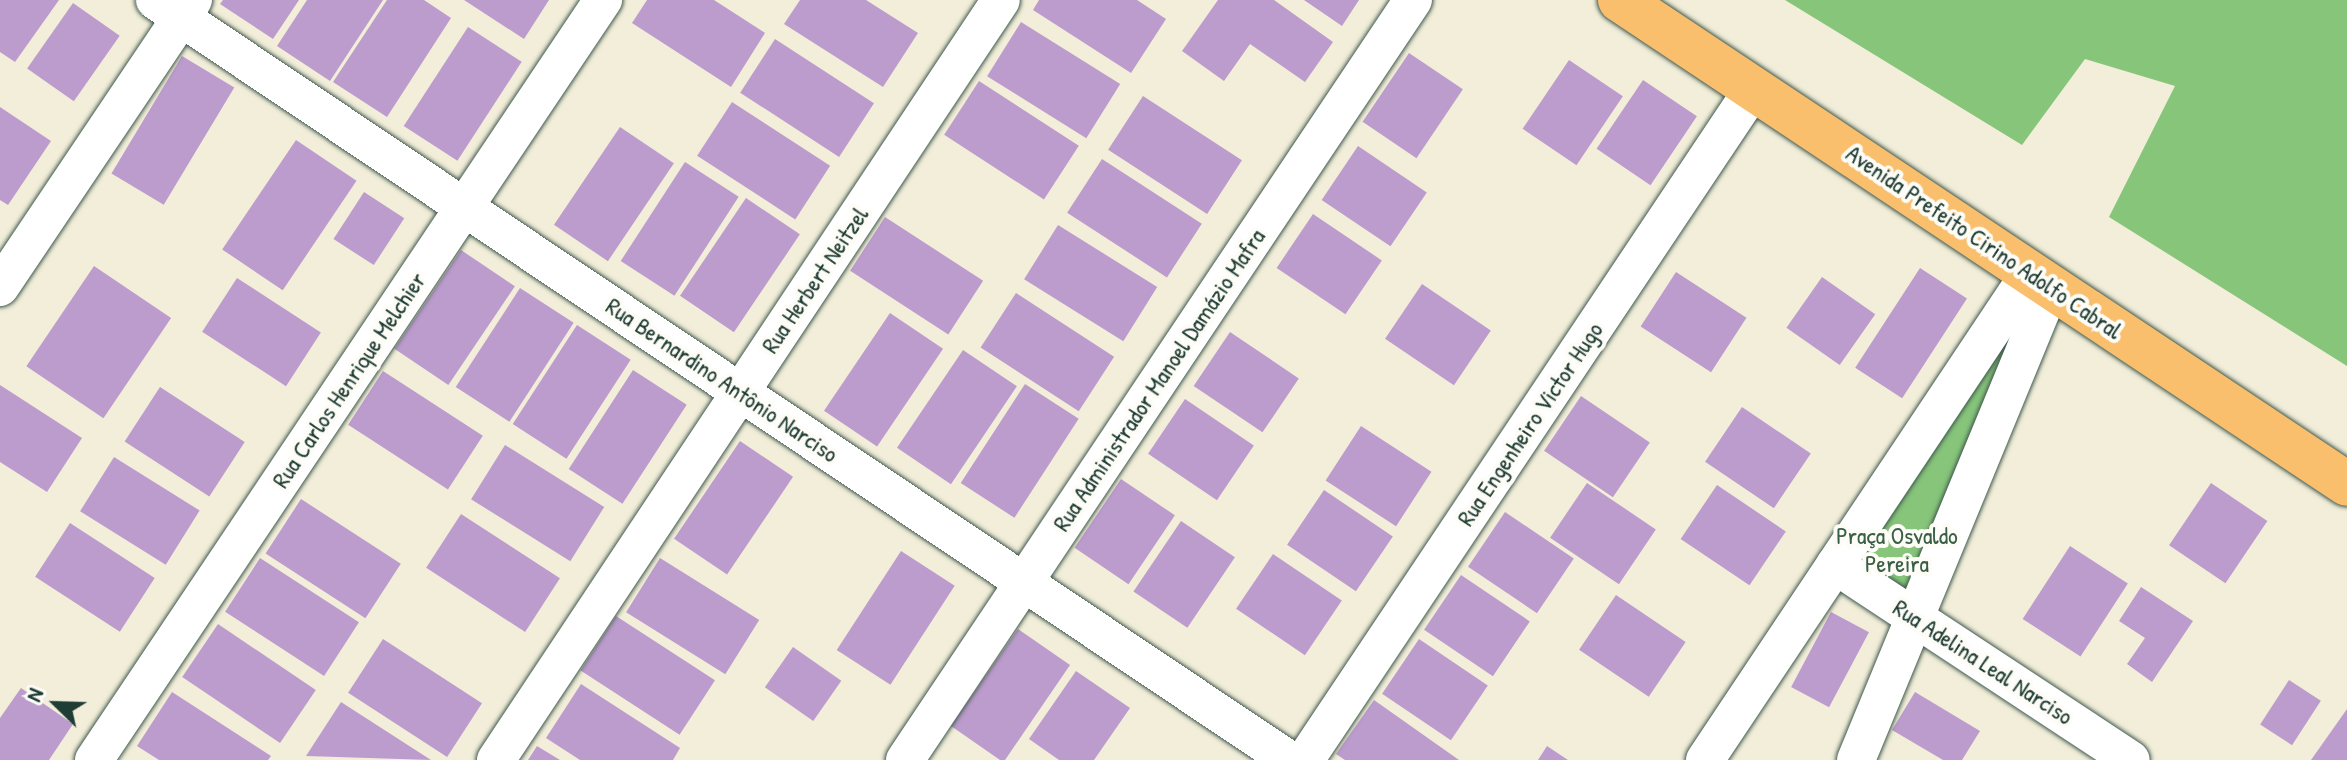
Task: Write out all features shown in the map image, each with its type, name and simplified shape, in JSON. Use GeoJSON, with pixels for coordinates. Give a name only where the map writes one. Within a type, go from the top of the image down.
{"type":"FeatureCollection","features":[{"type":"Feature","properties":{"kind":"main road","name":"Avenida Prefeito Cirino Adolfo Cabral"},"geometry":{"type":"LineString","coordinates":[[1620,0],[2347,484]]}},
{"type":"Feature","properties":{"kind":"street","name":"Rua Carlos Henrique Melchier"},"geometry":{"type":"LineString","coordinates":[[94,760],[603,0]]}},
{"type":"Feature","properties":{"kind":"street","name":"Rua Herbert Neitzel"},"geometry":{"type":"LineString","coordinates":[[496,760],[1001,0]]}},
{"type":"Feature","properties":{"kind":"street","name":"Rua Administrador Manoel Damázio Mafra"},"geometry":{"type":"LineString","coordinates":[[905,760],[1413,0]]}},
{"type":"Feature","properties":{"kind":"street","name":"Rua Bernardino Antônio Narciso"},"geometry":{"type":"LineString","coordinates":[[177,6],[464,207],[1289,760]]}},
{"type":"Feature","properties":{"kind":"street"},"geometry":{"type":"LineString","coordinates":[[0,287],[177,6]]}},
{"type":"Feature","properties":{"kind":"street","name":"Rua Engenheiro Victor Hugo"},"geometry":{"type":"LineString","coordinates":[[1305,760],[1754,88]]}},
{"type":"Feature","properties":{"kind":"street"},"geometry":{"type":"LineString","coordinates":[[1705,760],[1835,565],[2041,280]]}},
{"type":"Feature","properties":{"kind":"street"},"geometry":{"type":"LineString","coordinates":[[1859,758],[1916,618],[2041,280]]}},
{"type":"Feature","properties":{"kind":"street","name":"Rua Adelina Leal Narciso"},"geometry":{"type":"LineString","coordinates":[[1835,565],[2131,760]]}},
{"type":"Feature","properties":{"kind":"green space"},"geometry":{"type":"Polygon","coordinates":[[[1785,0],[2347,0],[2347,366],[2109,217],[2175,86],[2085,59],[2022,145],[1785,0]]]}},
{"type":"Feature","properties":{"kind":"green space","name":"Praça Osvaldo Pereira"},"geometry":{"type":"Polygon","coordinates":[[[2034,290],[1911,594],[1857,559],[2034,290]]]}},
{"type":"Feature","properties":{"kind":"building"},"geometry":{"type":"Polygon","coordinates":[[[0,0],[59,0],[15,62],[0,52],[0,0]]]}},
{"type":"Feature","properties":{"kind":"building"},"geometry":{"type":"Polygon","coordinates":[[[223,0],[299,0],[273,39],[220,4],[223,0]]]}},
{"type":"Feature","properties":{"kind":"building"},"geometry":{"type":"Polygon","coordinates":[[[307,0],[383,0],[330,81],[277,46],[307,0]]]}},
{"type":"Feature","properties":{"kind":"building"},"geometry":{"type":"Polygon","coordinates":[[[387,0],[424,0],[451,18],[387,117],[333,82],[387,0]]]}},
{"type":"Feature","properties":{"kind":"building"},"geometry":{"type":"Polygon","coordinates":[[[464,0],[549,0],[524,39],[464,0]]]}},
{"type":"Feature","properties":{"kind":"building"},"geometry":{"type":"Polygon","coordinates":[[[647,0],[714,0],[765,33],[731,87],[632,23],[647,0]]]}},
{"type":"Feature","properties":{"kind":"building"},"geometry":{"type":"Polygon","coordinates":[[[800,0],[866,0],[918,33],[883,87],[784,24],[800,0]]]}},
{"type":"Feature","properties":{"kind":"building"},"geometry":{"type":"Polygon","coordinates":[[[1039,0],[1137,0],[1166,19],[1131,73],[1033,10],[1039,0]]]}},
{"type":"Feature","properties":{"kind":"building"},"geometry":{"type":"Polygon","coordinates":[[[1218,0],[1274,0],[1333,42],[1305,82],[1250,44],[1224,81],[1182,51],[1218,0]]]}},
{"type":"Feature","properties":{"kind":"building"},"geometry":{"type":"Polygon","coordinates":[[[1304,0],[1359,0],[1342,26],[1304,0]]]}},
{"type":"Feature","properties":{"kind":"building"},"geometry":{"type":"Polygon","coordinates":[[[73,3],[120,36],[74,101],[27,69],[73,3]]]}},
{"type":"Feature","properties":{"kind":"building"},"geometry":{"type":"Polygon","coordinates":[[[1021,22],[1120,84],[1086,138],[987,76],[1021,22]]]}},
{"type":"Feature","properties":{"kind":"building"},"geometry":{"type":"Polygon","coordinates":[[[468,27],[522,62],[457,161],[404,126],[468,27]]]}},
{"type":"Feature","properties":{"kind":"building"},"geometry":{"type":"Polygon","coordinates":[[[775,39],[874,103],[839,157],[740,93],[775,39]]]}},
{"type":"Feature","properties":{"kind":"building"},"geometry":{"type":"Polygon","coordinates":[[[1409,53],[1463,89],[1416,158],[1363,122],[1409,53]]]}},
{"type":"Feature","properties":{"kind":"building"},"geometry":{"type":"Polygon","coordinates":[[[182,56],[234,87],[164,205],[111,173],[182,56]]]}},
{"type":"Feature","properties":{"kind":"building"},"geometry":{"type":"Polygon","coordinates":[[[1569,60],[1623,96],[1576,165],[1523,129],[1569,60]]]}},
{"type":"Feature","properties":{"kind":"building"},"geometry":{"type":"Polygon","coordinates":[[[1643,80],[1697,116],[1650,185],[1597,149],[1643,80]]]}},
{"type":"Feature","properties":{"kind":"building"},"geometry":{"type":"Polygon","coordinates":[[[979,81],[1079,146],[1044,199],[944,135],[979,81]]]}},
{"type":"Feature","properties":{"kind":"building"},"geometry":{"type":"Polygon","coordinates":[[[1143,96],[1242,160],[1207,214],[1108,150],[1143,96]]]}},
{"type":"Feature","properties":{"kind":"building"},"geometry":{"type":"Polygon","coordinates":[[[732,102],[830,166],[795,219],[697,156],[732,102]]]}},
{"type":"Feature","properties":{"kind":"building"},"geometry":{"type":"Polygon","coordinates":[[[0,107],[51,141],[8,205],[0,200],[0,107]]]}},
{"type":"Feature","properties":{"kind":"building"},"geometry":{"type":"Polygon","coordinates":[[[620,127],[674,163],[608,261],[554,225],[620,127]]]}},
{"type":"Feature","properties":{"kind":"building"},"geometry":{"type":"Polygon","coordinates":[[[296,140],[357,181],[283,290],[222,249],[296,140]]]}},
{"type":"Feature","properties":{"kind":"building"},"geometry":{"type":"Polygon","coordinates":[[[1358,146],[1427,192],[1390,246],[1322,200],[1358,146]]]}},
{"type":"Feature","properties":{"kind":"building"},"geometry":{"type":"Polygon","coordinates":[[[1102,159],[1202,224],[1167,277],[1067,213],[1102,159]]]}},
{"type":"Feature","properties":{"kind":"building"},"geometry":{"type":"Polygon","coordinates":[[[685,162],[739,197],[674,296],[621,261],[685,162]]]}},
{"type":"Feature","properties":{"kind":"building"},"geometry":{"type":"Polygon","coordinates":[[[364,192],[404,218],[374,265],[334,239],[364,192]]]}},
{"type":"Feature","properties":{"kind":"building"},"geometry":{"type":"Polygon","coordinates":[[[746,198],[800,234],[734,332],[680,296],[746,198]]]}},
{"type":"Feature","properties":{"kind":"building"},"geometry":{"type":"Polygon","coordinates":[[[1313,214],[1382,260],[1345,314],[1277,268],[1313,214]]]}},
{"type":"Feature","properties":{"kind":"building"},"geometry":{"type":"Polygon","coordinates":[[[885,217],[983,281],[948,334],[850,271],[885,217]]]}},
{"type":"Feature","properties":{"kind":"building"},"geometry":{"type":"Polygon","coordinates":[[[1058,225],[1157,287],[1123,341],[1024,279],[1058,225]]]}},
{"type":"Feature","properties":{"kind":"building"},"geometry":{"type":"Polygon","coordinates":[[[461,250],[515,286],[448,385],[394,349],[461,250]]]}},
{"type":"Feature","properties":{"kind":"building"},"geometry":{"type":"Polygon","coordinates":[[[94,266],[171,318],[103,418],[26,366],[94,266]]]}},
{"type":"Feature","properties":{"kind":"building"},"geometry":{"type":"Polygon","coordinates":[[[1920,268],[1967,298],[1902,398],[1855,368],[1920,268]]]}},
{"type":"Feature","properties":{"kind":"building"},"geometry":{"type":"Polygon","coordinates":[[[1676,272],[1746,318],[1711,372],[1641,327],[1676,272]]]}},
{"type":"Feature","properties":{"kind":"building"},"geometry":{"type":"Polygon","coordinates":[[[1822,277],[1875,314],[1840,365],[1786,328],[1822,277]]]}},
{"type":"Feature","properties":{"kind":"building"},"geometry":{"type":"Polygon","coordinates":[[[237,278],[321,332],[286,386],[202,332],[237,278]]]}},
{"type":"Feature","properties":{"kind":"building"},"geometry":{"type":"Polygon","coordinates":[[[1422,284],[1491,330],[1454,385],[1385,339],[1422,284]]]}},
{"type":"Feature","properties":{"kind":"building"},"geometry":{"type":"Polygon","coordinates":[[[520,288],[574,323],[509,422],[456,387],[520,288]]]}},
{"type":"Feature","properties":{"kind":"building"},"geometry":{"type":"Polygon","coordinates":[[[1016,293],[1114,357],[1079,411],[981,348],[1016,293]]]}},
{"type":"Feature","properties":{"kind":"building"},"geometry":{"type":"Polygon","coordinates":[[[890,313],[943,349],[877,447],[824,411],[890,313]]]}},
{"type":"Feature","properties":{"kind":"building"},"geometry":{"type":"Polygon","coordinates":[[[577,325],[631,360],[566,459],[513,424],[577,325]]]}},
{"type":"Feature","properties":{"kind":"building"},"geometry":{"type":"Polygon","coordinates":[[[1230,332],[1299,378],[1262,432],[1194,386],[1230,332]]]}},
{"type":"Feature","properties":{"kind":"building"},"geometry":{"type":"Polygon","coordinates":[[[963,350],[1017,386],[951,484],[897,448],[963,350]]]}},
{"type":"Feature","properties":{"kind":"building"},"geometry":{"type":"Polygon","coordinates":[[[633,370],[687,405],[622,504],[569,469],[633,370]]]}},
{"type":"Feature","properties":{"kind":"building"},"geometry":{"type":"Polygon","coordinates":[[[383,371],[483,436],[448,489],[348,425],[383,371]]]}},
{"type":"Feature","properties":{"kind":"building"},"geometry":{"type":"Polygon","coordinates":[[[1025,384],[1079,419],[1014,518],[961,483],[1025,384]]]}},
{"type":"Feature","properties":{"kind":"building"},"geometry":{"type":"Polygon","coordinates":[[[0,385],[82,438],[47,492],[0,462],[0,385]]]}},
{"type":"Feature","properties":{"kind":"building"},"geometry":{"type":"Polygon","coordinates":[[[160,387],[245,442],[209,497],[125,442],[160,387]]]}},
{"type":"Feature","properties":{"kind":"building"},"geometry":{"type":"Polygon","coordinates":[[[1581,396],[1650,442],[1613,497],[1544,451],[1581,396]]]}},
{"type":"Feature","properties":{"kind":"building"},"geometry":{"type":"Polygon","coordinates":[[[1185,399],[1254,445],[1217,500],[1148,454],[1185,399]]]}},
{"type":"Feature","properties":{"kind":"building"},"geometry":{"type":"Polygon","coordinates":[[[1742,407],[1811,453],[1774,508],[1705,462],[1742,407]]]}},
{"type":"Feature","properties":{"kind":"building"},"geometry":{"type":"Polygon","coordinates":[[[1361,426],[1431,472],[1396,526],[1326,481],[1361,426]]]}},
{"type":"Feature","properties":{"kind":"building"},"geometry":{"type":"Polygon","coordinates":[[[740,441],[793,477],[727,575],[674,539],[740,441]]]}},
{"type":"Feature","properties":{"kind":"building"},"geometry":{"type":"Polygon","coordinates":[[[505,445],[604,507],[570,561],[471,499],[505,445]]]}},
{"type":"Feature","properties":{"kind":"building"},"geometry":{"type":"Polygon","coordinates":[[[114,457],[200,511],[166,565],[80,511],[114,457]]]}},
{"type":"Feature","properties":{"kind":"building"},"geometry":{"type":"Polygon","coordinates":[[[1121,479],[1175,515],[1128,584],[1075,548],[1121,479]]]}},
{"type":"Feature","properties":{"kind":"building"},"geometry":{"type":"Polygon","coordinates":[[[1587,483],[1656,529],[1619,584],[1550,538],[1587,483]]]}},
{"type":"Feature","properties":{"kind":"building"},"geometry":{"type":"Polygon","coordinates":[[[2211,483],[2267,521],[2225,583],[2169,545],[2211,483]]]}},
{"type":"Feature","properties":{"kind":"building"},"geometry":{"type":"Polygon","coordinates":[[[1717,485],[1786,531],[1749,585],[1681,539],[1717,485]]]}},
{"type":"Feature","properties":{"kind":"building"},"geometry":{"type":"Polygon","coordinates":[[[1324,490],[1393,536],[1356,591],[1287,545],[1324,490]]]}},
{"type":"Feature","properties":{"kind":"building"},"geometry":{"type":"Polygon","coordinates":[[[301,499],[401,564],[365,618],[266,554],[301,499]]]}},
{"type":"Feature","properties":{"kind":"building"},"geometry":{"type":"Polygon","coordinates":[[[1505,512],[1574,558],[1537,613],[1468,567],[1505,512]]]}},
{"type":"Feature","properties":{"kind":"building"},"geometry":{"type":"Polygon","coordinates":[[[461,514],[560,578],[525,632],[426,568],[461,514]]]}},
{"type":"Feature","properties":{"kind":"building"},"geometry":{"type":"Polygon","coordinates":[[[1181,521],[1235,557],[1187,628],[1133,591],[1181,521]]]}},
{"type":"Feature","properties":{"kind":"building"},"geometry":{"type":"Polygon","coordinates":[[[70,523],[155,578],[120,632],[35,577],[70,523]]]}},
{"type":"Feature","properties":{"kind":"building"},"geometry":{"type":"Polygon","coordinates":[[[2070,546],[2128,584],[2080,657],[2023,619],[2070,546]]]}},
{"type":"Feature","properties":{"kind":"building"},"geometry":{"type":"Polygon","coordinates":[[[901,551],[955,586],[890,685],[837,650],[901,551]]]}},
{"type":"Feature","properties":{"kind":"building"},"geometry":{"type":"Polygon","coordinates":[[[1273,554],[1342,600],[1305,655],[1236,609],[1273,554]]]}},
{"type":"Feature","properties":{"kind":"building"},"geometry":{"type":"Polygon","coordinates":[[[260,558],[359,622],[324,676],[225,612],[260,558]]]}},
{"type":"Feature","properties":{"kind":"building"},"geometry":{"type":"Polygon","coordinates":[[[660,558],[759,620],[725,674],[626,612],[660,558]]]}},
{"type":"Feature","properties":{"kind":"building"},"geometry":{"type":"Polygon","coordinates":[[[1461,575],[1530,621],[1493,676],[1424,630],[1461,575]]]}},
{"type":"Feature","properties":{"kind":"building"},"geometry":{"type":"Polygon","coordinates":[[[2141,587],[2193,621],[2152,682],[2127,664],[2145,638],[2119,621],[2141,587]]]}},
{"type":"Feature","properties":{"kind":"building"},"geometry":{"type":"Polygon","coordinates":[[[1616,595],[1686,642],[1649,697],[1579,650],[1616,595]]]}},
{"type":"Feature","properties":{"kind":"building"},"geometry":{"type":"Polygon","coordinates":[[[1831,612],[1869,632],[1829,707],[1791,687],[1831,612]]]}},
{"type":"Feature","properties":{"kind":"building"},"geometry":{"type":"Polygon","coordinates":[[[616,616],[715,680],[680,735],[581,671],[616,616]]]}},
{"type":"Feature","properties":{"kind":"building"},"geometry":{"type":"Polygon","coordinates":[[[218,624],[316,690],[280,743],[182,677],[218,624]]]}},
{"type":"Feature","properties":{"kind":"building"},"geometry":{"type":"Polygon","coordinates":[[[1018,629],[1070,665],[1005,760],[1000,760],[951,726],[1018,629]]]}},
{"type":"Feature","properties":{"kind":"building"},"geometry":{"type":"Polygon","coordinates":[[[383,639],[482,703],[447,757],[348,693],[383,639]]]}},
{"type":"Feature","properties":{"kind":"building"},"geometry":{"type":"Polygon","coordinates":[[[1419,639],[1488,685],[1451,740],[1382,694],[1419,639]]]}},
{"type":"Feature","properties":{"kind":"building"},"geometry":{"type":"Polygon","coordinates":[[[793,647],[841,681],[813,721],[765,687],[793,647]]]}},
{"type":"Feature","properties":{"kind":"building"},"geometry":{"type":"Polygon","coordinates":[[[1076,671],[1130,708],[1094,760],[1059,760],[1029,739],[1076,671]]]}},
{"type":"Feature","properties":{"kind":"building"},"geometry":{"type":"Polygon","coordinates":[[[2289,680],[2321,701],[2292,745],[2260,724],[2289,680]]]}},
{"type":"Feature","properties":{"kind":"building"},"geometry":{"type":"Polygon","coordinates":[[[581,684],[680,748],[673,760],[580,760],[546,738],[581,684]]]}},
{"type":"Feature","properties":{"kind":"building"},"geometry":{"type":"Polygon","coordinates":[[[21,688],[73,724],[49,760],[0,760],[0,718],[21,688]]]}},
{"type":"Feature","properties":{"kind":"building"},"geometry":{"type":"Polygon","coordinates":[[[172,692],[271,756],[268,760],[159,760],[137,746],[172,692]]]}},
{"type":"Feature","properties":{"kind":"building"},"geometry":{"type":"Polygon","coordinates":[[[1915,692],[1980,731],[1962,760],[1943,760],[1892,730],[1915,692]]]}},
{"type":"Feature","properties":{"kind":"building"},"geometry":{"type":"Polygon","coordinates":[[[1374,700],[1459,760],[1345,760],[1336,754],[1374,700]]]}},
{"type":"Feature","properties":{"kind":"building"},"geometry":{"type":"Polygon","coordinates":[[[341,702],[431,760],[306,756],[341,702]]]}},
{"type":"Feature","properties":{"kind":"building"},"geometry":{"type":"Polygon","coordinates":[[[2347,709],[2347,760],[2311,760],[2347,709]]]}},
{"type":"Feature","properties":{"kind":"building"},"geometry":{"type":"Polygon","coordinates":[[[537,746],[560,760],[528,760],[537,746]]]}},
{"type":"Feature","properties":{"kind":"building"},"geometry":{"type":"Polygon","coordinates":[[[1547,746],[1568,760],[1538,760],[1547,746]]]}}]}
